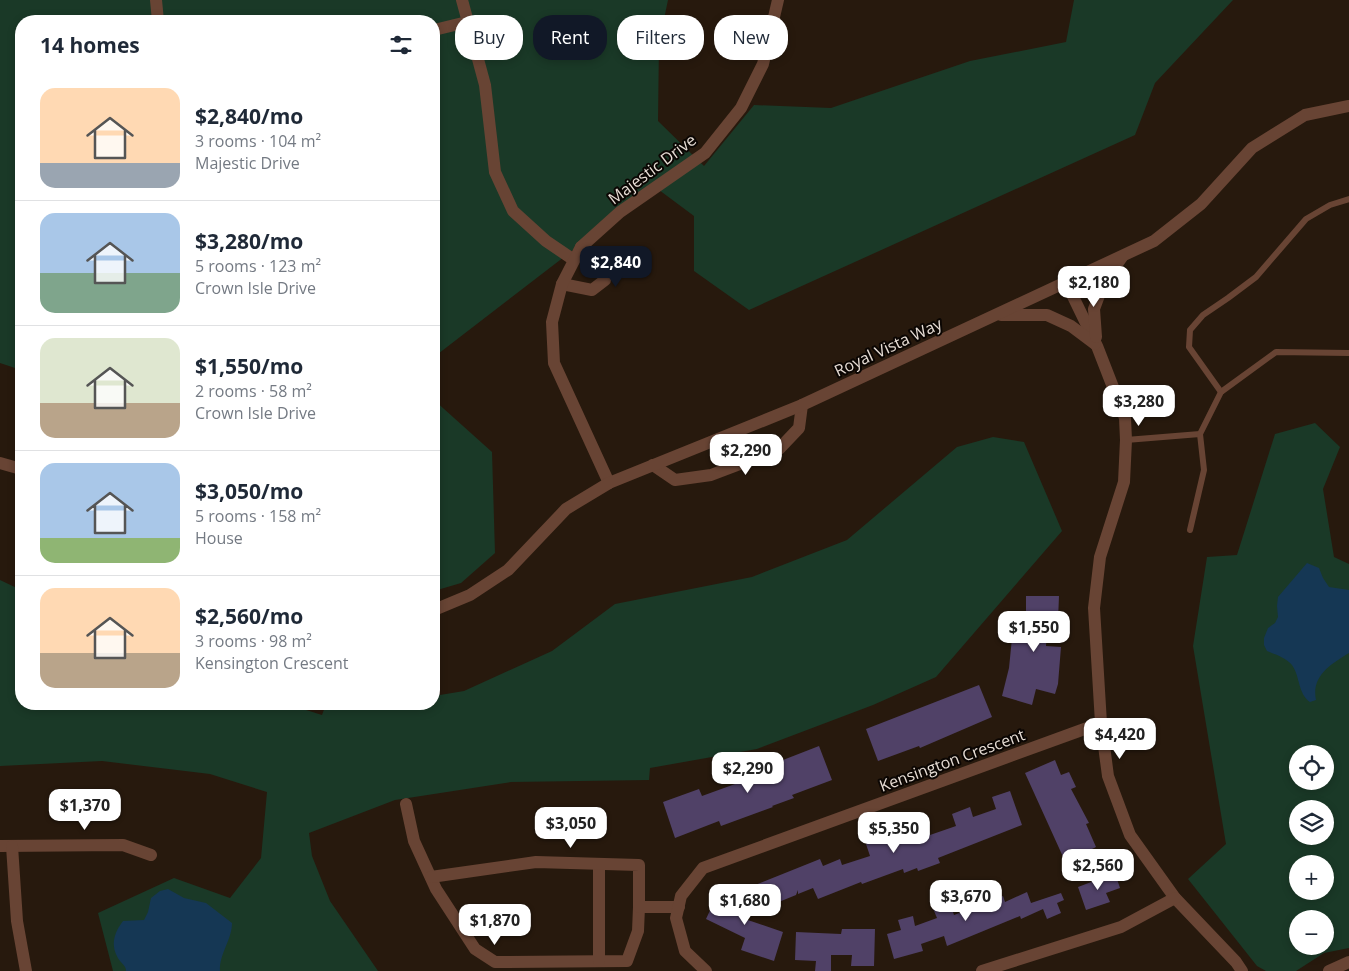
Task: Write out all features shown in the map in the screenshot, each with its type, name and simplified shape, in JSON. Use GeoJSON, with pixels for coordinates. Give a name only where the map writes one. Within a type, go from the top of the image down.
{"type":"FeatureCollection","features":[{"type":"Feature","properties":{"kind":"street"},"geometry":{"type":"LineString","coordinates":[[156,0],[157,15]]}},
{"type":"Feature","properties":{"kind":"street"},"geometry":{"type":"LineString","coordinates":[[462,0],[465,15]]}},
{"type":"Feature","properties":{"kind":"street","name":"Majestic Drive"},"geometry":{"type":"LineString","coordinates":[[609,483],[554,363],[552,322],[562,284],[580,247],[620,212],[705,153],[741,108],[763,64],[778,0]]}},
{"type":"Feature","properties":{"kind":"street"},"geometry":{"type":"LineString","coordinates":[[440,29],[455,25]]}},
{"type":"Feature","properties":{"kind":"street"},"geometry":{"type":"LineString","coordinates":[[478,60],[485,85],[495,172],[513,211],[546,241],[574,260]]}},
{"type":"Feature","properties":{"kind":"street","name":"Royal Vista Way"},"geometry":{"type":"LineString","coordinates":[[440,608],[470,595],[508,570],[566,509],[609,483],[802,405],[1154,241],[1201,204],[1252,148],[1305,114],[1349,106]]}},
{"type":"Feature","properties":{"kind":"street"},"geometry":{"type":"LineString","coordinates":[[562,284],[592,290],[605,280],[603,269],[580,247]]}},
{"type":"Feature","properties":{"kind":"street"},"geometry":{"type":"LineString","coordinates":[[1097,346],[1094,309],[1104,282],[1123,255]]}},
{"type":"Feature","properties":{"kind":"street"},"geometry":{"type":"LineString","coordinates":[[1066,282],[1097,346],[1125,418],[1124,482],[1100,557],[1094,608],[1100,723],[1108,776],[1130,835],[1175,898],[1236,962],[1242,971]]}},
{"type":"Feature","properties":{"kind":"street"},"geometry":{"type":"LineString","coordinates":[[998,314],[1047,315],[1071,326],[1097,346]]}},
{"type":"Feature","properties":{"kind":"street"},"geometry":{"type":"LineString","coordinates":[[653,465],[675,480],[711,475],[779,448],[799,428],[802,405]]}},
{"type":"Feature","properties":{"kind":"street"},"geometry":{"type":"LineString","coordinates":[[0,463],[15,468]]}},
{"type":"Feature","properties":{"kind":"street","name":"Kensington Crescent"},"geometry":{"type":"LineString","coordinates":[[706,971],[686,951],[676,918],[681,896],[703,868],[1100,723]]}},
{"type":"Feature","properties":{"kind":"street"},"geometry":{"type":"LineString","coordinates":[[406,804],[414,841],[436,889],[475,949],[495,962],[627,961],[638,931],[639,865],[536,862],[431,877]]}},
{"type":"Feature","properties":{"kind":"street"},"geometry":{"type":"LineString","coordinates":[[26,971],[6,846],[123,845],[150,855]]}},
{"type":"Feature","properties":{"kind":"street"},"geometry":{"type":"LineString","coordinates":[[599,864],[599,962]]}},
{"type":"Feature","properties":{"kind":"street"},"geometry":{"type":"LineString","coordinates":[[982,971],[1121,927],[1175,898]]}},
{"type":"Feature","properties":{"kind":"street"},"geometry":{"type":"LineString","coordinates":[[639,907],[679,907]]}},
{"type":"Feature","properties":{"kind":"street"},"geometry":{"type":"LineString","coordinates":[[1329,971],[1349,962]]}},
{"type":"Feature","properties":{"kind":"lane"},"geometry":{"type":"LineString","coordinates":[[1221,392],[1190,347],[1190,330],[1202,315],[1256,277],[1306,219],[1330,205],[1349,199]]}},
{"type":"Feature","properties":{"kind":"lane"},"geometry":{"type":"LineString","coordinates":[[1190,530],[1204,470],[1200,434],[1221,392],[1276,352],[1349,353]]}},
{"type":"Feature","properties":{"kind":"lane"},"geometry":{"type":"LineString","coordinates":[[1126,440],[1200,434]]}},
{"type":"Feature","properties":{"kind":"green space"},"geometry":{"type":"Polygon","coordinates":[[[0,0],[668,0],[665,15],[617,15],[617,60],[659,60],[658,121],[704,166],[754,105],[831,108],[970,61],[1066,42],[1074,0],[1233,0],[1155,83],[1135,135],[749,310],[694,271],[694,216],[655,187],[440,352],[440,15],[15,15],[15,368],[0,363],[0,0]]]}},
{"type":"Feature","properties":{"kind":"green space"},"geometry":{"type":"Polygon","coordinates":[[[440,405],[492,452],[495,553],[461,583],[440,589],[440,405]]]}},
{"type":"Feature","properties":{"kind":"green space"},"geometry":{"type":"Polygon","coordinates":[[[1315,423],[1340,447],[1323,489],[1334,557],[1349,564],[1349,948],[1334,951],[1334,910],[1289,910],[1289,955],[1321,955],[1296,971],[1266,971],[1257,966],[1188,879],[1226,844],[1193,646],[1207,557],[1237,555],[1275,434],[1315,423]]]}},
{"type":"Feature","properties":{"kind":"green space"},"geometry":{"type":"Polygon","coordinates":[[[993,437],[1024,442],[1062,531],[936,677],[873,705],[757,749],[650,768],[649,780],[511,782],[395,800],[309,833],[312,856],[330,901],[378,971],[113,971],[98,913],[174,878],[230,898],[261,858],[267,792],[210,774],[102,761],[0,766],[0,580],[15,587],[15,710],[306,710],[322,715],[324,710],[440,710],[440,695],[464,691],[552,651],[615,604],[752,577],[847,540],[957,447],[993,437]]]}},
{"type":"Feature","properties":{"kind":"water"},"geometry":{"type":"Polygon","coordinates":[[[1307,563],[1319,568],[1329,587],[1349,590],[1349,653],[1329,666],[1319,677],[1315,692],[1316,700],[1310,702],[1301,690],[1292,665],[1283,658],[1267,651],[1264,645],[1264,638],[1268,628],[1275,623],[1278,617],[1278,597],[1307,563]]]}},
{"type":"Feature","properties":{"kind":"water"},"geometry":{"type":"Polygon","coordinates":[[[168,889],[184,898],[206,903],[232,923],[230,935],[221,959],[220,971],[126,971],[115,951],[114,941],[117,931],[123,921],[144,920],[151,898],[160,891],[168,889]]]}},
{"type":"Feature","properties":{"kind":"building"},"geometry":{"type":"Polygon","coordinates":[[[1026,596],[1059,596],[1058,621],[1048,621],[1046,646],[1061,647],[1058,684],[1055,694],[1036,689],[1032,705],[1002,696],[1009,668],[1013,628],[1026,629],[1026,596]]]}},
{"type":"Feature","properties":{"kind":"building"},"geometry":{"type":"Polygon","coordinates":[[[979,685],[992,717],[920,748],[919,746],[878,761],[866,729],[979,685]]]}},
{"type":"Feature","properties":{"kind":"building"},"geometry":{"type":"Polygon","coordinates":[[[819,746],[832,780],[792,795],[794,798],[773,807],[721,826],[719,821],[675,838],[663,802],[699,789],[702,796],[746,780],[745,777],[784,764],[783,760],[819,746]]]}},
{"type":"Feature","properties":{"kind":"building"},"geometry":{"type":"Polygon","coordinates":[[[1055,760],[1061,775],[1069,772],[1076,787],[1071,789],[1089,823],[1086,824],[1096,847],[1090,850],[1094,859],[1069,870],[1025,773],[1055,760]]]}},
{"type":"Feature","properties":{"kind":"building"},"geometry":{"type":"Polygon","coordinates":[[[1010,791],[1022,825],[938,858],[940,863],[918,871],[917,868],[904,873],[903,869],[862,884],[861,882],[818,899],[813,888],[798,894],[798,890],[796,895],[764,908],[755,885],[820,859],[823,866],[840,859],[842,865],[870,856],[866,844],[890,835],[888,831],[907,824],[910,833],[927,827],[930,835],[956,826],[952,814],[970,807],[973,817],[996,809],[992,797],[1010,791]]]}},
{"type":"Feature","properties":{"kind":"building"},"geometry":{"type":"Polygon","coordinates":[[[1115,873],[1120,888],[1106,893],[1110,902],[1086,910],[1078,887],[1115,873]]]}},
{"type":"Feature","properties":{"kind":"building"},"geometry":{"type":"Polygon","coordinates":[[[720,889],[747,901],[739,917],[783,932],[774,961],[741,950],[745,938],[706,919],[720,889]]]}},
{"type":"Feature","properties":{"kind":"building"},"geometry":{"type":"Polygon","coordinates":[[[1027,892],[1031,903],[1061,893],[1064,900],[1057,903],[1061,913],[1047,919],[1043,909],[1021,919],[1020,916],[947,946],[944,936],[921,944],[923,951],[894,959],[887,934],[901,930],[898,920],[913,916],[915,926],[937,918],[932,906],[949,900],[954,915],[1003,896],[1005,902],[1027,892]]]}},
{"type":"Feature","properties":{"kind":"building"},"geometry":{"type":"Polygon","coordinates":[[[842,929],[875,929],[874,966],[851,966],[852,955],[831,955],[831,971],[815,971],[816,961],[795,960],[796,932],[841,934],[842,929]]]}}]}
